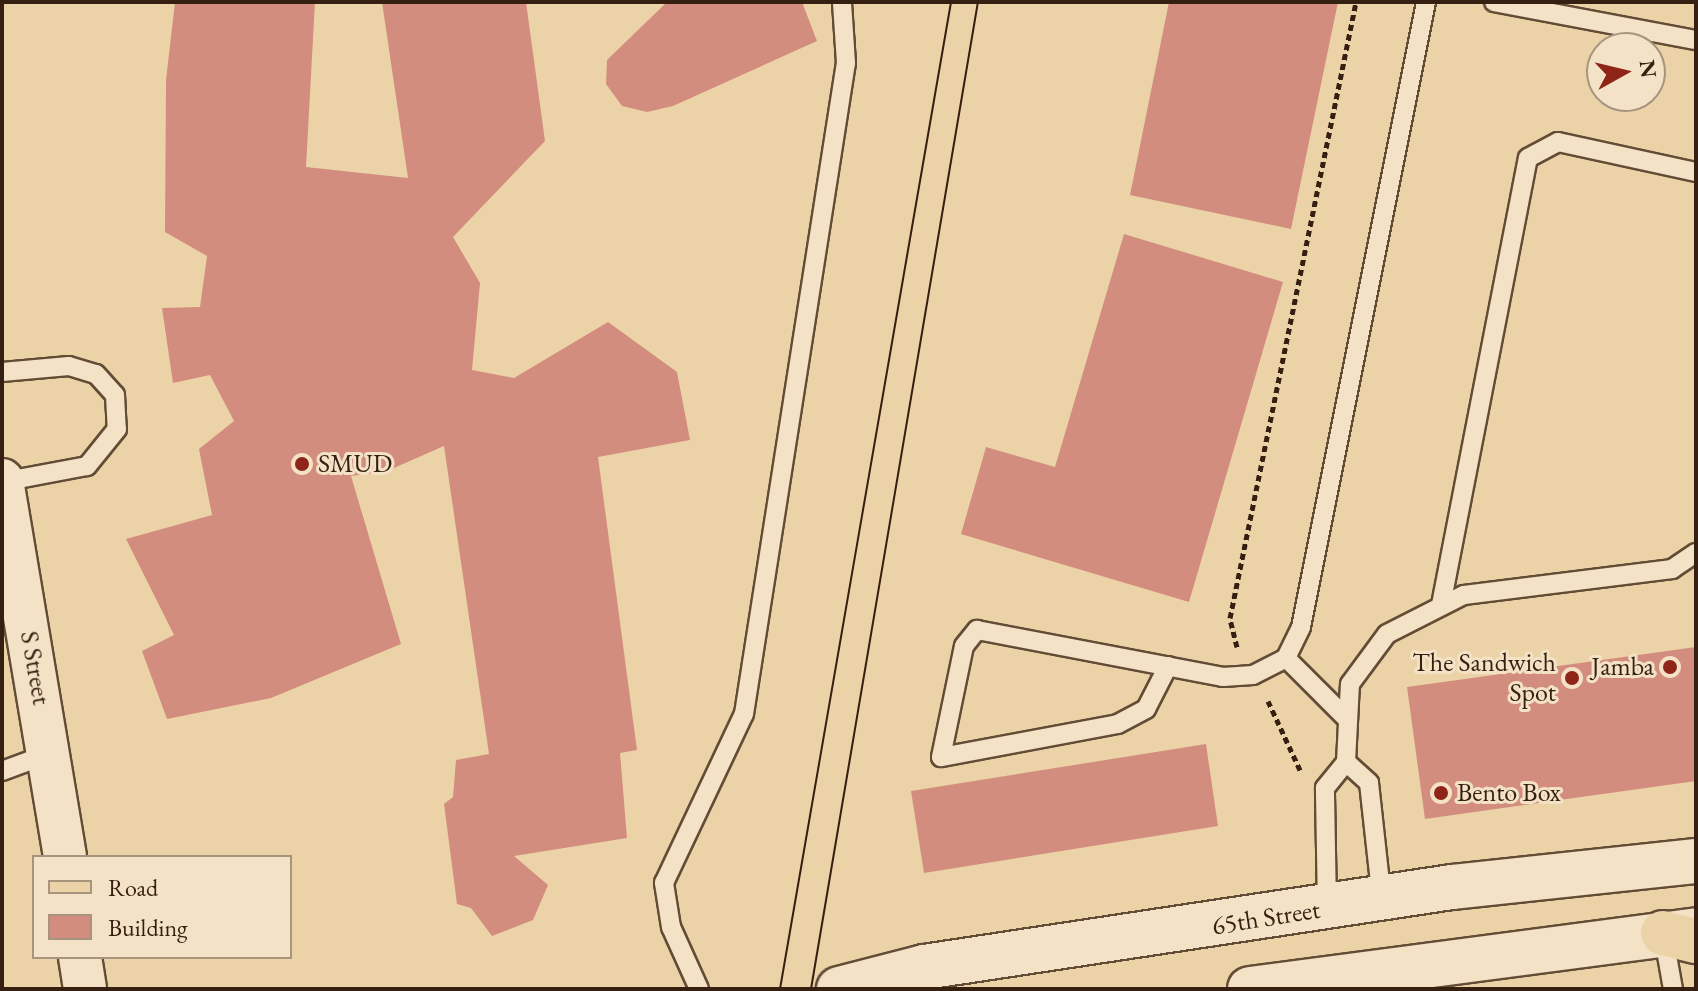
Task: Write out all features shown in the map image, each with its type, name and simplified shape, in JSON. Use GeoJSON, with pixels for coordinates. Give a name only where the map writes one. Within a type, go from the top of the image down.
{"type":"FeatureCollection","features":[{"type":"Feature","properties":{"kind":"main road","name":"65th Street"},"geometry":{"type":"LineString","coordinates":[[839,989],[924,967],[1327,908],[1696,861]]}},
{"type":"Feature","properties":{"kind":"main road"},"geometry":{"type":"LineString","coordinates":[[1250,989],[1685,935]]}},
{"type":"Feature","properties":{"kind":"street","name":"S Street"},"geometry":{"type":"LineString","coordinates":[[2,481],[65,855]]}},
{"type":"Feature","properties":{"kind":"street"},"geometry":{"type":"LineString","coordinates":[[80,959],[85,989]]}},
{"type":"Feature","properties":{"kind":"lane"},"geometry":{"type":"LineString","coordinates":[[699,989],[671,927],[664,883],[744,714],[846,63],[842,2]]}},
{"type":"Feature","properties":{"kind":"lane"},"geometry":{"type":"LineString","coordinates":[[1168,666],[1146,709],[1118,724],[941,757],[964,646],[977,630],[1168,666],[1253,675],[1286,658],[1301,627],[1426,2]]}},
{"type":"Feature","properties":{"kind":"lane"},"geometry":{"type":"LineString","coordinates":[[1494,2],[1696,40]]}},
{"type":"Feature","properties":{"kind":"lane"},"geometry":{"type":"LineString","coordinates":[[1441,605],[1528,158],[1558,142],[1696,172]]}},
{"type":"Feature","properties":{"kind":"lane"},"geometry":{"type":"LineString","coordinates":[[2,372],[69,366],[96,374],[115,395],[117,429],[87,466],[2,481]]}},
{"type":"Feature","properties":{"kind":"lane"},"geometry":{"type":"LineString","coordinates":[[1327,908],[1325,788],[1346,762],[1345,717],[1361,659],[1387,634],[1464,595],[1672,569],[1696,553]]}},
{"type":"Feature","properties":{"kind":"lane"},"geometry":{"type":"LineString","coordinates":[[1286,658],[1345,717]]}},
{"type":"Feature","properties":{"kind":"lane"},"geometry":{"type":"LineString","coordinates":[[2,771],[50,753]]}},
{"type":"Feature","properties":{"kind":"lane"},"geometry":{"type":"LineString","coordinates":[[1346,762],[1369,783],[1382,901]]}},
{"type":"Feature","properties":{"kind":"lane"},"geometry":{"type":"LineString","coordinates":[[1673,989],[1685,935]]}},
{"type":"Feature","properties":{"kind":"path"},"geometry":{"type":"LineString","coordinates":[[1302,785],[1281,724],[1253,675],[1230,618],[1356,2]]}},
{"type":"Feature","properties":{"kind":"building","name":"SMUD"},"geometry":{"type":"Polygon","coordinates":[[[175,2],[315,2],[306,167],[408,178],[382,2],[526,2],[545,141],[453,237],[480,283],[472,370],[514,378],[608,322],[677,372],[690,440],[598,457],[637,750],[620,753],[627,838],[514,856],[548,885],[533,920],[492,936],[471,908],[457,904],[444,804],[453,797],[456,760],[489,754],[444,446],[387,471],[351,476],[401,644],[271,698],[167,719],[142,651],[174,635],[126,539],[212,515],[199,449],[234,421],[210,375],[173,383],[162,308],[200,307],[207,256],[165,232],[166,80],[175,2]]]}},
{"type":"Feature","properties":{"kind":"building"},"geometry":{"type":"Polygon","coordinates":[[[667,2],[802,2],[817,41],[673,106],[647,112],[622,106],[606,84],[607,60],[667,2]]]}},
{"type":"Feature","properties":{"kind":"building"},"geometry":{"type":"Polygon","coordinates":[[[1169,2],[1338,2],[1291,229],[1130,195],[1169,2]]]}},
{"type":"Feature","properties":{"kind":"building"},"geometry":{"type":"Polygon","coordinates":[[[1124,234],[1283,282],[1189,602],[961,534],[986,447],[1055,467],[1124,234]]]}},
{"type":"Feature","properties":{"kind":"building"},"geometry":{"type":"Polygon","coordinates":[[[1696,647],[1696,781],[1425,819],[1407,687],[1696,647]]]}},
{"type":"Feature","properties":{"kind":"building"},"geometry":{"type":"Polygon","coordinates":[[[1206,744],[1218,826],[924,873],[911,791],[1206,744]]]}},
{"type":"Feature","properties":{"kind":"tram line"},"geometry":{"type":"LineString","coordinates":[[780,989],[951,2]]}},
{"type":"Feature","properties":{"kind":"tram line"},"geometry":{"type":"LineString","coordinates":[[811,989],[978,2]]}},
{"type":"Feature","properties":{"kind":"place","name":"SMUD"},"geometry":{"type":"Point","coordinates":[302,464]}},
{"type":"Feature","properties":{"kind":"place","name":"Jamba"},"geometry":{"type":"Point","coordinates":[1670,667]}},
{"type":"Feature","properties":{"kind":"place","name":"The Sandwich Spot"},"geometry":{"type":"Point","coordinates":[1572,678]}},
{"type":"Feature","properties":{"kind":"place","name":"Bento Box"},"geometry":{"type":"Point","coordinates":[1441,793]}}]}
